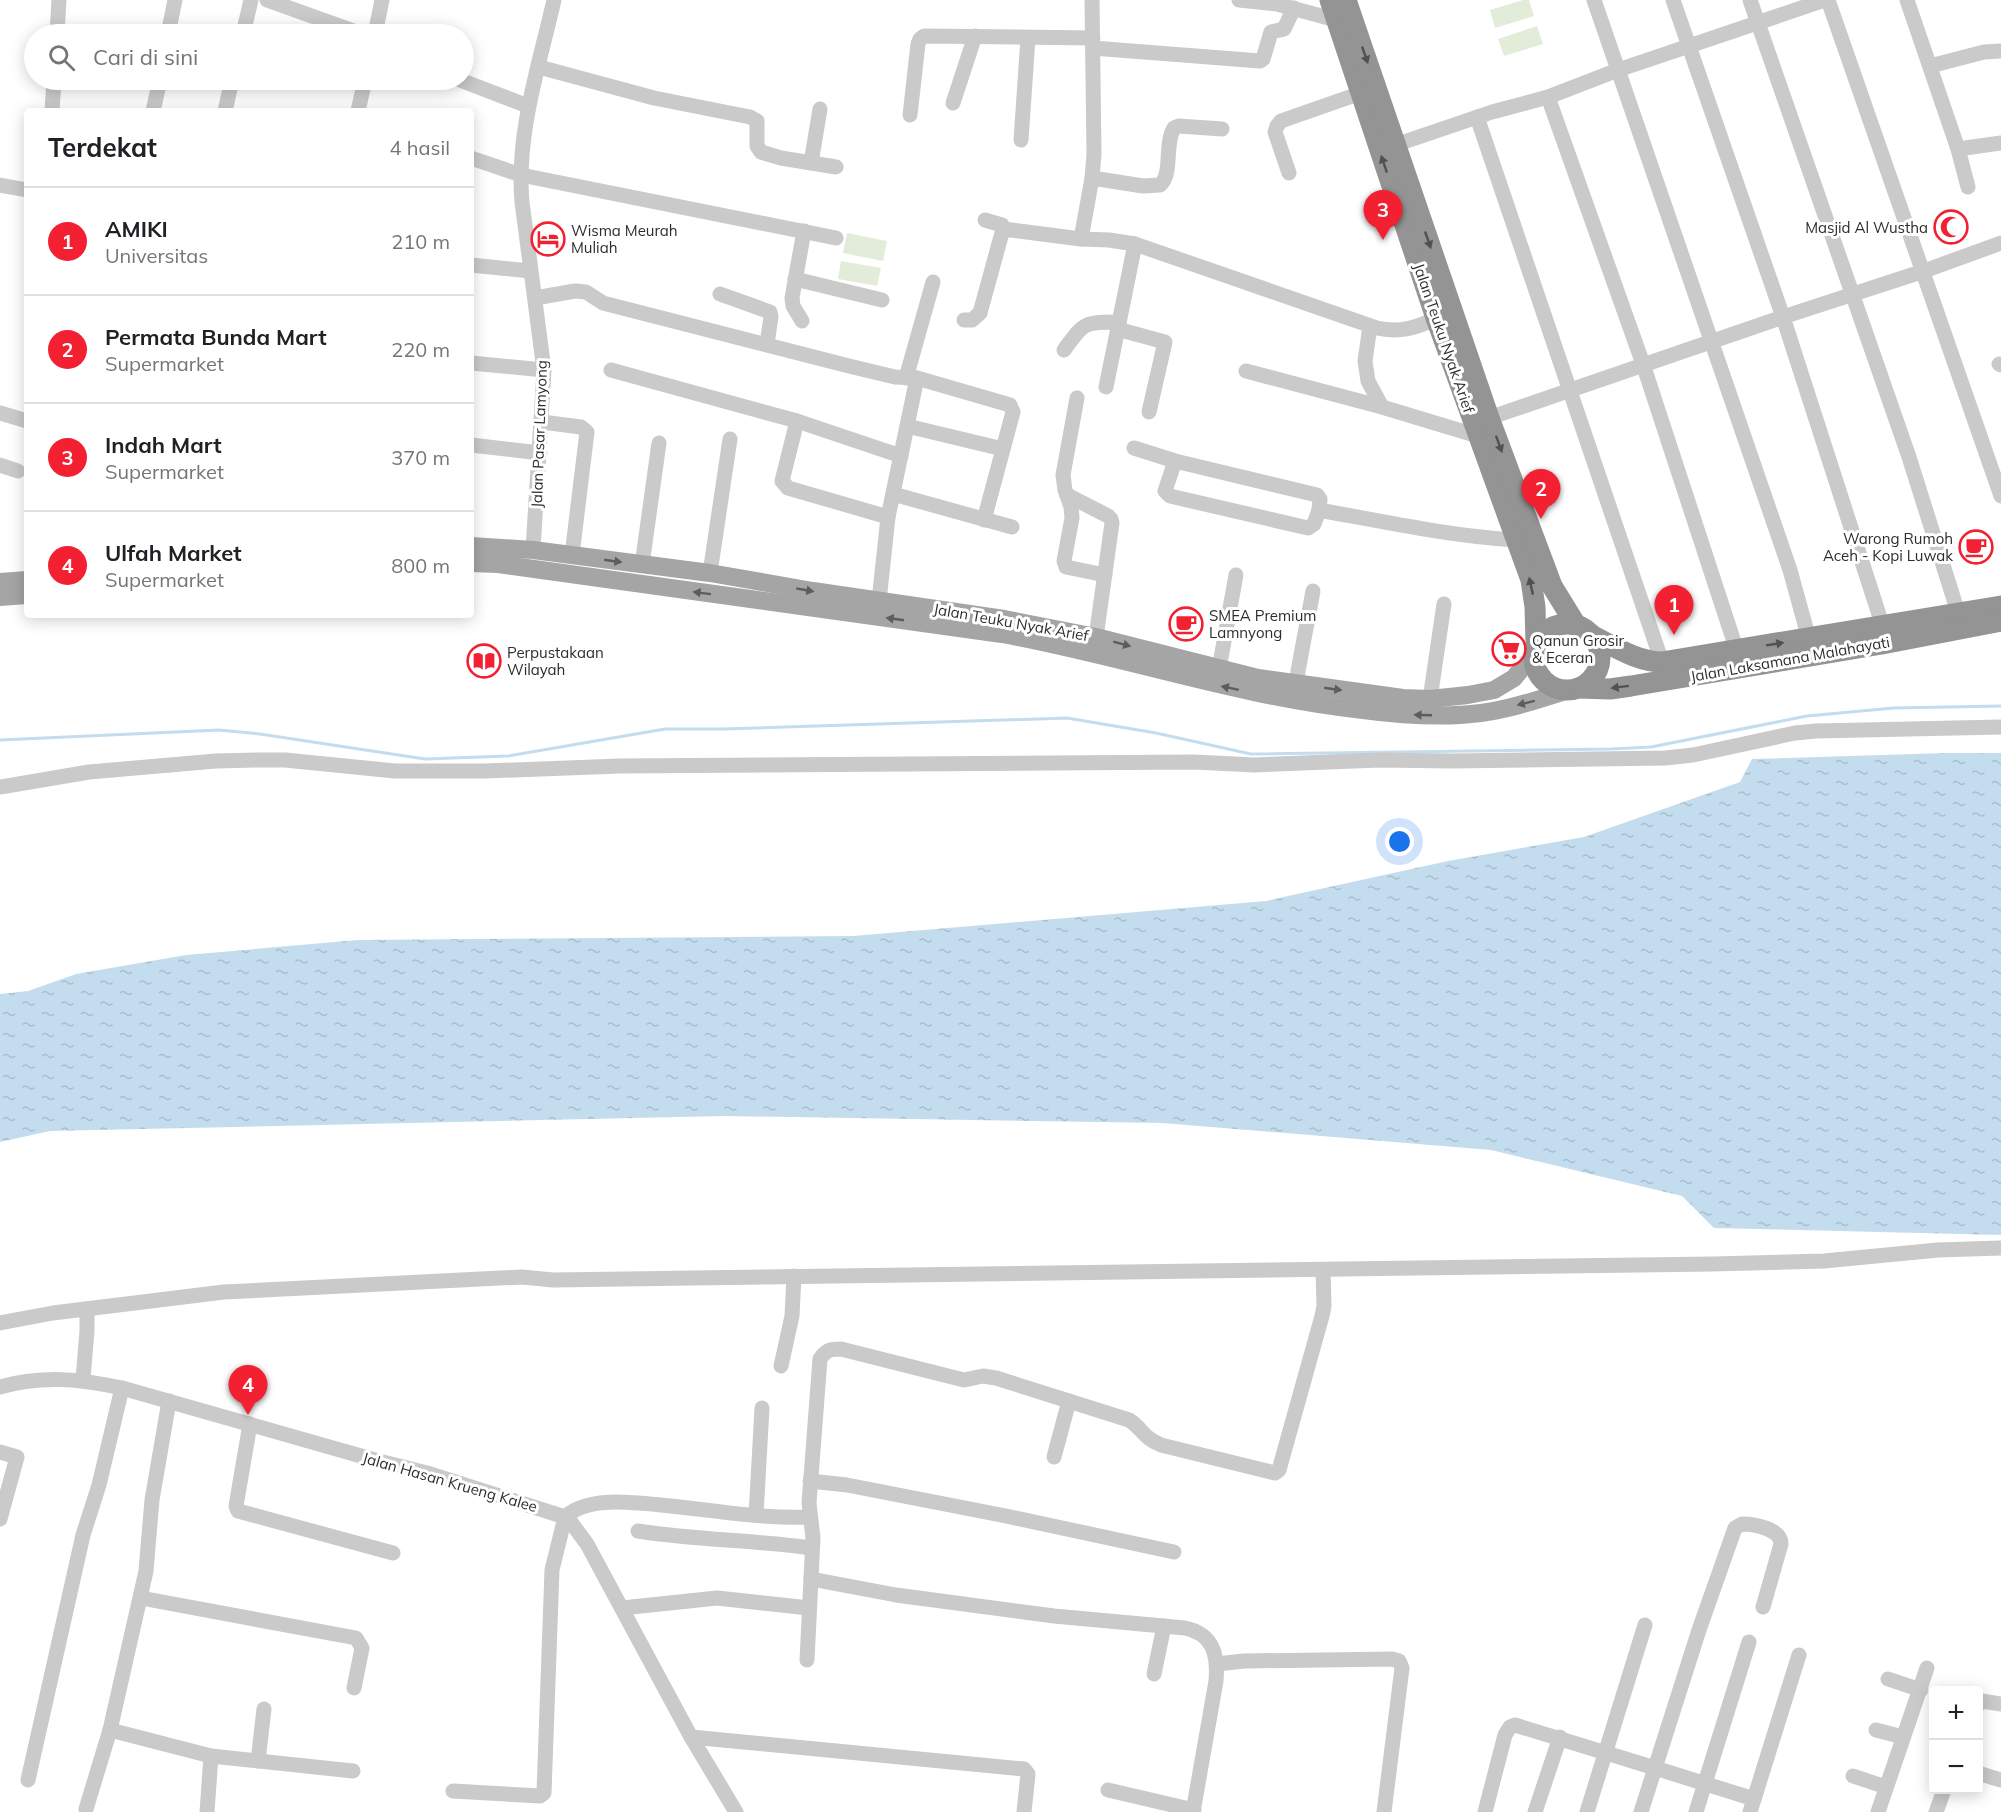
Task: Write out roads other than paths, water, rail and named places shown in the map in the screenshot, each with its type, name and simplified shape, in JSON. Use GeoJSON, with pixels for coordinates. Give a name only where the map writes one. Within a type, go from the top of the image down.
{"type":"FeatureCollection","features":[{"type":"Feature","properties":{"kind":"highway","name":"Jalan Teuku Nyak Arief"},"geometry":{"type":"LineString","coordinates":[[1330,0],[1436,318],[1532,587],[1535,649]]}},
{"type":"Feature","properties":{"kind":"highway","name":"Jalan Teuku Nyak Arief"},"geometry":{"type":"LineString","coordinates":[[1346,0],[1489,418],[1552,586],[1576,624]]}},
{"type":"Feature","properties":{"kind":"highway","name":"Jalan Laksamana Malahayati"},"geometry":{"type":"LineString","coordinates":[[1574,689],[1610,689],[1631,686],[1882,644],[2001,606]]}},
{"type":"Feature","properties":{"kind":"highway","name":"Jalan Laksamana Malahayati"},"geometry":{"type":"LineString","coordinates":[[1593,636],[1630,654],[1662,662],[1883,627],[1961,620],[2001,621]]}},
{"type":"Feature","properties":{"kind":"highway"},"geometry":{"type":"LineString","coordinates":[[1576,624],[1593,636],[1600,653],[1597,670],[1593,678],[1574,689],[1551,686],[1537,672],[1535,649],[1548,629],[1557,625],[1576,624]]}},
{"type":"Feature","properties":{"kind":"main road","name":"Jalan Teuku Nyak Arief"},"geometry":{"type":"LineString","coordinates":[[474,546],[533,550],[710,573],[879,601],[1003,627],[1220,686],[1282,699],[1390,713],[1438,715],[1481,713],[1531,702],[1574,689]]}},
{"type":"Feature","properties":{"kind":"main road","name":"Jalan Teuku Nyak Arief"},"geometry":{"type":"LineString","coordinates":[[474,563],[498,564],[1096,637],[1220,669],[1297,684],[1430,699],[1468,696],[1494,690],[1514,678],[1535,649]]}},
{"type":"Feature","properties":{"kind":"main road"},"geometry":{"type":"LineString","coordinates":[[0,582],[24,580]]}},
{"type":"Feature","properties":{"kind":"main road"},"geometry":{"type":"LineString","coordinates":[[0,597],[24,595]]}},
{"type":"Feature","properties":{"kind":"street"},"geometry":{"type":"LineString","coordinates":[[58,24],[59,0]]}},
{"type":"Feature","properties":{"kind":"street"},"geometry":{"type":"LineString","coordinates":[[170,24],[175,0]]}},
{"type":"Feature","properties":{"kind":"street"},"geometry":{"type":"LineString","coordinates":[[245,24],[251,0]]}},
{"type":"Feature","properties":{"kind":"street"},"geometry":{"type":"LineString","coordinates":[[267,0],[334,24]]}},
{"type":"Feature","properties":{"kind":"street"},"geometry":{"type":"LineString","coordinates":[[377,24],[382,0]]}},
{"type":"Feature","properties":{"kind":"street","name":"Jalan Pasar Lamyong"},"geometry":{"type":"LineString","coordinates":[[533,550],[544,370],[530,271],[521,175],[528,106],[554,0]]}},
{"type":"Feature","properties":{"kind":"street"},"geometry":{"type":"LineString","coordinates":[[1081,239],[1094,154],[1092,0]]}},
{"type":"Feature","properties":{"kind":"street"},"geometry":{"type":"LineString","coordinates":[[1239,0],[1277,4],[1336,20]]}},
{"type":"Feature","properties":{"kind":"street"},"geometry":{"type":"LineString","coordinates":[[1594,0],[1790,570],[1809,639]]}},
{"type":"Feature","properties":{"kind":"street"},"geometry":{"type":"LineString","coordinates":[[1673,0],[1783,317],[1883,627]]}},
{"type":"Feature","properties":{"kind":"street"},"geometry":{"type":"LineString","coordinates":[[1750,0],[1909,457],[1961,620]]}},
{"type":"Feature","properties":{"kind":"street"},"geometry":{"type":"LineString","coordinates":[[1395,145],[1477,117],[1548,97],[1618,70],[1826,0],[1924,271],[2001,496]]}},
{"type":"Feature","properties":{"kind":"street"},"geometry":{"type":"LineString","coordinates":[[1907,0],[1958,149],[1968,187]]}},
{"type":"Feature","properties":{"kind":"street"},"geometry":{"type":"LineString","coordinates":[[910,115],[918,44],[924,36],[1028,38],[1093,43],[1252,62],[1263,58],[1271,32],[1284,29],[1294,8]]}},
{"type":"Feature","properties":{"kind":"street"},"geometry":{"type":"LineString","coordinates":[[953,103],[975,36]]}},
{"type":"Feature","properties":{"kind":"street"},"geometry":{"type":"LineString","coordinates":[[1021,140],[1028,38]]}},
{"type":"Feature","properties":{"kind":"street"},"geometry":{"type":"LineString","coordinates":[[1929,66],[1984,52],[2001,51]]}},
{"type":"Feature","properties":{"kind":"street"},"geometry":{"type":"LineString","coordinates":[[539,66],[654,98],[750,117],[757,121],[757,146],[761,152],[836,167]]}},
{"type":"Feature","properties":{"kind":"street"},"geometry":{"type":"LineString","coordinates":[[474,85],[528,106]]}},
{"type":"Feature","properties":{"kind":"street"},"geometry":{"type":"LineString","coordinates":[[52,108],[53,90]]}},
{"type":"Feature","properties":{"kind":"street"},"geometry":{"type":"LineString","coordinates":[[154,108],[158,90]]}},
{"type":"Feature","properties":{"kind":"street"},"geometry":{"type":"LineString","coordinates":[[226,108],[230,90]]}},
{"type":"Feature","properties":{"kind":"street"},"geometry":{"type":"LineString","coordinates":[[359,108],[363,90]]}},
{"type":"Feature","properties":{"kind":"street"},"geometry":{"type":"LineString","coordinates":[[1289,173],[1275,132],[1281,121],[1361,93]]}},
{"type":"Feature","properties":{"kind":"street"},"geometry":{"type":"LineString","coordinates":[[1548,97],[1643,364],[1737,651]]}},
{"type":"Feature","properties":{"kind":"street"},"geometry":{"type":"LineString","coordinates":[[811,163],[820,109]]}},
{"type":"Feature","properties":{"kind":"street"},"geometry":{"type":"LineString","coordinates":[[1477,117],[1662,662]]}},
{"type":"Feature","properties":{"kind":"street"},"geometry":{"type":"LineString","coordinates":[[1092,178],[1143,186],[1160,185],[1166,178],[1169,137],[1174,128],[1179,126],[1222,129]]}},
{"type":"Feature","properties":{"kind":"street"},"geometry":{"type":"LineString","coordinates":[[1958,149],[2001,143]]}},
{"type":"Feature","properties":{"kind":"street"},"geometry":{"type":"LineString","coordinates":[[474,159],[521,175],[836,238]]}},
{"type":"Feature","properties":{"kind":"street"},"geometry":{"type":"LineString","coordinates":[[0,185],[24,189]]}},
{"type":"Feature","properties":{"kind":"street"},"geometry":{"type":"LineString","coordinates":[[964,320],[972,320],[980,314],[1003,229],[1002,225],[985,220]]}},
{"type":"Feature","properties":{"kind":"street"},"geometry":{"type":"LineString","coordinates":[[1003,229],[1136,244],[1370,326],[1394,331],[1419,327],[1436,318]]}},
{"type":"Feature","properties":{"kind":"street"},"geometry":{"type":"LineString","coordinates":[[802,321],[792,303],[804,231]]}},
{"type":"Feature","properties":{"kind":"street"},"geometry":{"type":"LineString","coordinates":[[1489,418],[2001,243]]}},
{"type":"Feature","properties":{"kind":"street"},"geometry":{"type":"LineString","coordinates":[[1106,387],[1136,244]]}},
{"type":"Feature","properties":{"kind":"street"},"geometry":{"type":"LineString","coordinates":[[474,265],[530,271]]}},
{"type":"Feature","properties":{"kind":"street"},"geometry":{"type":"LineString","coordinates":[[795,279],[882,300]]}},
{"type":"Feature","properties":{"kind":"street"},"geometry":{"type":"LineString","coordinates":[[879,601],[888,517],[907,426],[912,378],[933,282]]}},
{"type":"Feature","properties":{"kind":"street"},"geometry":{"type":"LineString","coordinates":[[535,298],[574,291],[586,292],[603,303],[849,366],[912,378],[1010,405],[1013,412],[984,520]]}},
{"type":"Feature","properties":{"kind":"street"},"geometry":{"type":"LineString","coordinates":[[720,294],[770,312],[767,344]]}},
{"type":"Feature","properties":{"kind":"street"},"geometry":{"type":"LineString","coordinates":[[1064,350],[1085,324],[1094,322],[1118,326],[1166,342],[1149,412]]}},
{"type":"Feature","properties":{"kind":"street"},"geometry":{"type":"LineString","coordinates":[[1370,326],[1365,361],[1368,381],[1382,407]]}},
{"type":"Feature","properties":{"kind":"street"},"geometry":{"type":"LineString","coordinates":[[474,363],[544,370]]}},
{"type":"Feature","properties":{"kind":"street"},"geometry":{"type":"LineString","coordinates":[[610,370],[797,421],[901,456]]}},
{"type":"Feature","properties":{"kind":"street"},"geometry":{"type":"LineString","coordinates":[[1246,371],[1382,407],[1478,436]]}},
{"type":"Feature","properties":{"kind":"street"},"geometry":{"type":"LineString","coordinates":[[1077,398],[1064,475],[1072,518],[1064,561],[1066,567],[1105,575]]}},
{"type":"Feature","properties":{"kind":"street"},"geometry":{"type":"LineString","coordinates":[[0,413],[24,420]]}},
{"type":"Feature","properties":{"kind":"street"},"geometry":{"type":"LineString","coordinates":[[797,421],[782,481],[788,488],[888,517]]}},
{"type":"Feature","properties":{"kind":"street"},"geometry":{"type":"LineString","coordinates":[[542,422],[581,427],[587,432],[572,555]]}},
{"type":"Feature","properties":{"kind":"street"},"geometry":{"type":"LineString","coordinates":[[907,426],[1003,449]]}},
{"type":"Feature","properties":{"kind":"street"},"geometry":{"type":"LineString","coordinates":[[710,573],[730,439]]}},
{"type":"Feature","properties":{"kind":"street"},"geometry":{"type":"LineString","coordinates":[[642,565],[658,443]]}},
{"type":"Feature","properties":{"kind":"street"},"geometry":{"type":"LineString","coordinates":[[474,445],[540,453]]}},
{"type":"Feature","properties":{"kind":"street"},"geometry":{"type":"LineString","coordinates":[[1134,448],[1175,461],[1317,495],[1320,499],[1319,510],[1314,524],[1308,528],[1170,496],[1166,491],[1175,461]]}},
{"type":"Feature","properties":{"kind":"street"},"geometry":{"type":"LineString","coordinates":[[0,465],[18,471]]}},
{"type":"Feature","properties":{"kind":"street"},"geometry":{"type":"LineString","coordinates":[[893,494],[1012,527]]}},
{"type":"Feature","properties":{"kind":"street"},"geometry":{"type":"LineString","coordinates":[[1067,495],[1111,519],[1112,523],[1096,637]]}},
{"type":"Feature","properties":{"kind":"street"},"geometry":{"type":"LineString","coordinates":[[1319,510],[1436,532],[1516,540]]}},
{"type":"Feature","properties":{"kind":"street"},"geometry":{"type":"LineString","coordinates":[[1220,669],[1236,575]]}},
{"type":"Feature","properties":{"kind":"street"},"geometry":{"type":"LineString","coordinates":[[1297,684],[1312,591]]}},
{"type":"Feature","properties":{"kind":"street"},"geometry":{"type":"LineString","coordinates":[[1430,699],[1444,604]]}},
{"type":"Feature","properties":{"kind":"street"},"geometry":{"type":"LineString","coordinates":[[0,787],[89,772],[216,761],[259,760],[285,760],[395,771],[485,771],[620,766],[1172,762],[1254,765],[1380,760],[1452,762],[1620,759],[1693,755],[1795,733],[1816,731],[2001,727]]}},
{"type":"Feature","properties":{"kind":"street"},"geometry":{"type":"LineString","coordinates":[[0,1323],[87,1309],[224,1292],[413,1281],[522,1277],[553,1280],[794,1276],[1324,1279],[1824,1261],[1938,1250],[2001,1248]]}},
{"type":"Feature","properties":{"kind":"street"},"geometry":{"type":"LineString","coordinates":[[781,1366],[792,1316],[794,1276]]}},
{"type":"Feature","properties":{"kind":"street"},"geometry":{"type":"LineString","coordinates":[[807,1660],[813,1529],[809,1503],[810,1481],[820,1359],[825,1352],[832,1349],[964,1380],[983,1376],[996,1378],[1015,1386],[1129,1420],[1144,1436],[1161,1445],[1277,1473],[1324,1306],[1324,1279]]}},
{"type":"Feature","properties":{"kind":"street"},"geometry":{"type":"LineString","coordinates":[[84,1375],[87,1309]]}},
{"type":"Feature","properties":{"kind":"street","name":"Jalan Hasan Krueng Kalee"},"geometry":{"type":"LineString","coordinates":[[1,1386],[84,1375],[122,1388],[427,1473],[565,1517]]}},
{"type":"Feature","properties":{"kind":"street"},"geometry":{"type":"LineString","coordinates":[[28,1780],[83,1535],[99,1485],[122,1388]]}},
{"type":"Feature","properties":{"kind":"street"},"geometry":{"type":"LineString","coordinates":[[86,1809],[110,1730],[141,1598],[148,1560],[154,1481],[169,1401]]}},
{"type":"Feature","properties":{"kind":"street"},"geometry":{"type":"LineString","coordinates":[[1054,1457],[1069,1401]]}},
{"type":"Feature","properties":{"kind":"street"},"geometry":{"type":"LineString","coordinates":[[756,1515],[762,1408]]}},
{"type":"Feature","properties":{"kind":"street"},"geometry":{"type":"LineString","coordinates":[[250,1424],[236,1506],[238,1511],[393,1553]]}},
{"type":"Feature","properties":{"kind":"street"},"geometry":{"type":"LineString","coordinates":[[0,1452],[17,1457],[0,1519]]}},
{"type":"Feature","properties":{"kind":"street"},"geometry":{"type":"LineString","coordinates":[[810,1481],[847,1485],[1174,1552]]}},
{"type":"Feature","properties":{"kind":"street"},"geometry":{"type":"LineString","coordinates":[[453,1791],[540,1796],[544,1793],[552,1570],[565,1517],[572,1511],[582,1507],[616,1502],[756,1515],[810,1517]]}},
{"type":"Feature","properties":{"kind":"street"},"geometry":{"type":"LineString","coordinates":[[565,1517],[588,1544],[691,1737],[736,1812]]}},
{"type":"Feature","properties":{"kind":"street"},"geometry":{"type":"LineString","coordinates":[[1641,1812],[1699,1630],[1735,1528],[1743,1524],[1765,1528],[1778,1534],[1781,1538],[1763,1607]]}},
{"type":"Feature","properties":{"kind":"street"},"geometry":{"type":"LineString","coordinates":[[638,1531],[812,1548]]}},
{"type":"Feature","properties":{"kind":"street"},"geometry":{"type":"LineString","coordinates":[[811,1579],[896,1595],[1020,1612],[1190,1629],[1200,1634],[1214,1649],[1217,1664],[1194,1811],[1108,1790]]}},
{"type":"Feature","properties":{"kind":"street"},"geometry":{"type":"LineString","coordinates":[[141,1598],[356,1638],[362,1648],[354,1688]]}},
{"type":"Feature","properties":{"kind":"street"},"geometry":{"type":"LineString","coordinates":[[622,1608],[717,1598],[809,1608]]}},
{"type":"Feature","properties":{"kind":"street"},"geometry":{"type":"LineString","coordinates":[[1587,1812],[1646,1625]]}},
{"type":"Feature","properties":{"kind":"street"},"geometry":{"type":"LineString","coordinates":[[1154,1674],[1164,1626]]}},
{"type":"Feature","properties":{"kind":"street"},"geometry":{"type":"LineString","coordinates":[[1696,1812],[1749,1642]]}},
{"type":"Feature","properties":{"kind":"street"},"geometry":{"type":"LineString","coordinates":[[1485,1812],[1507,1730],[1515,1725],[1704,1783],[1752,1806],[1799,1655]]}},
{"type":"Feature","properties":{"kind":"street"},"geometry":{"type":"LineString","coordinates":[[1217,1664],[1244,1661],[1392,1659],[1399,1661],[1402,1668],[1384,1812]]}},
{"type":"Feature","properties":{"kind":"street"},"geometry":{"type":"LineString","coordinates":[[1878,1812],[1927,1668]]}},
{"type":"Feature","properties":{"kind":"street"},"geometry":{"type":"LineString","coordinates":[[1888,1679],[1921,1690]]}},
{"type":"Feature","properties":{"kind":"street"},"geometry":{"type":"LineString","coordinates":[[1983,1701],[2001,1704]]}},
{"type":"Feature","properties":{"kind":"street"},"geometry":{"type":"LineString","coordinates":[[258,1761],[264,1709]]}},
{"type":"Feature","properties":{"kind":"street"},"geometry":{"type":"LineString","coordinates":[[110,1730],[210,1756],[353,1770]]}},
{"type":"Feature","properties":{"kind":"street"},"geometry":{"type":"LineString","coordinates":[[1876,1730],[1903,1737]]}},
{"type":"Feature","properties":{"kind":"street"},"geometry":{"type":"LineString","coordinates":[[691,1737],[1024,1769],[1028,1774],[1024,1812]]}},
{"type":"Feature","properties":{"kind":"street"},"geometry":{"type":"LineString","coordinates":[[1535,1812],[1560,1737]]}},
{"type":"Feature","properties":{"kind":"street"},"geometry":{"type":"LineString","coordinates":[[207,1812],[210,1756]]}},
{"type":"Feature","properties":{"kind":"street"},"geometry":{"type":"LineString","coordinates":[[1983,1775],[2001,1780]]}},
{"type":"Feature","properties":{"kind":"street"},"geometry":{"type":"LineString","coordinates":[[1853,1776],[1886,1787]]}},
{"type":"Feature","properties":{"kind":"street"},"geometry":{"type":"LineString","coordinates":[[1936,1812],[1943,1794]]}},
{"type":"Feature","properties":{"kind":"water"},"geometry":{"type":"Polygon","coordinates":[[[2001,753],[2001,1235],[1714,1228],[1682,1196],[1491,1150],[1162,1123],[724,1116],[50,1131],[0,1142],[0,994],[28,991],[76,974],[186,955],[358,940],[853,936],[1266,901],[1448,861],[1584,837],[1740,782],[1752,759],[2001,753]]]}},
{"type":"Feature","properties":{"kind":"waterway"},"geometry":{"type":"LineString","coordinates":[[0,740],[219,730],[425,759],[508,756],[665,729],[1067,718],[1156,733],[1251,754],[1611,749],[1651,747],[1807,716],[1894,708],[2001,706]]}},
{"type":"Feature","properties":{"kind":"place","name":"Masjid Al Wustha"},"geometry":{"type":"Point","coordinates":[1951,227]}},
{"type":"Feature","properties":{"kind":"place","name":"Wisma Meurah Muliah"},"geometry":{"type":"Point","coordinates":[548,239]}},
{"type":"Feature","properties":{"kind":"place","name":"Indah Mart"},"geometry":{"type":"Point","coordinates":[1383,240]}},
{"type":"Feature","properties":{"kind":"place","name":"Permata Bunda Mart"},"geometry":{"type":"Point","coordinates":[1541,519]}},
{"type":"Feature","properties":{"kind":"place","name":"Warong Rumoh Aceh - Kopi Luwak"},"geometry":{"type":"Point","coordinates":[1976,547]}},
{"type":"Feature","properties":{"kind":"place","name":"SMEA Premium Lamnyong"},"geometry":{"type":"Point","coordinates":[1186,624]}},
{"type":"Feature","properties":{"kind":"place","name":"AMIKI"},"geometry":{"type":"Point","coordinates":[1674,635]}},
{"type":"Feature","properties":{"kind":"place","name":"Qanun Grosir & Eceran"},"geometry":{"type":"Point","coordinates":[1509,649]}},
{"type":"Feature","properties":{"kind":"place","name":"Perpustakaan Wilayah"},"geometry":{"type":"Point","coordinates":[484,661]}},
{"type":"Feature","properties":{"kind":"place","name":"Ulfah Market"},"geometry":{"type":"Point","coordinates":[248,1415]}}]}
